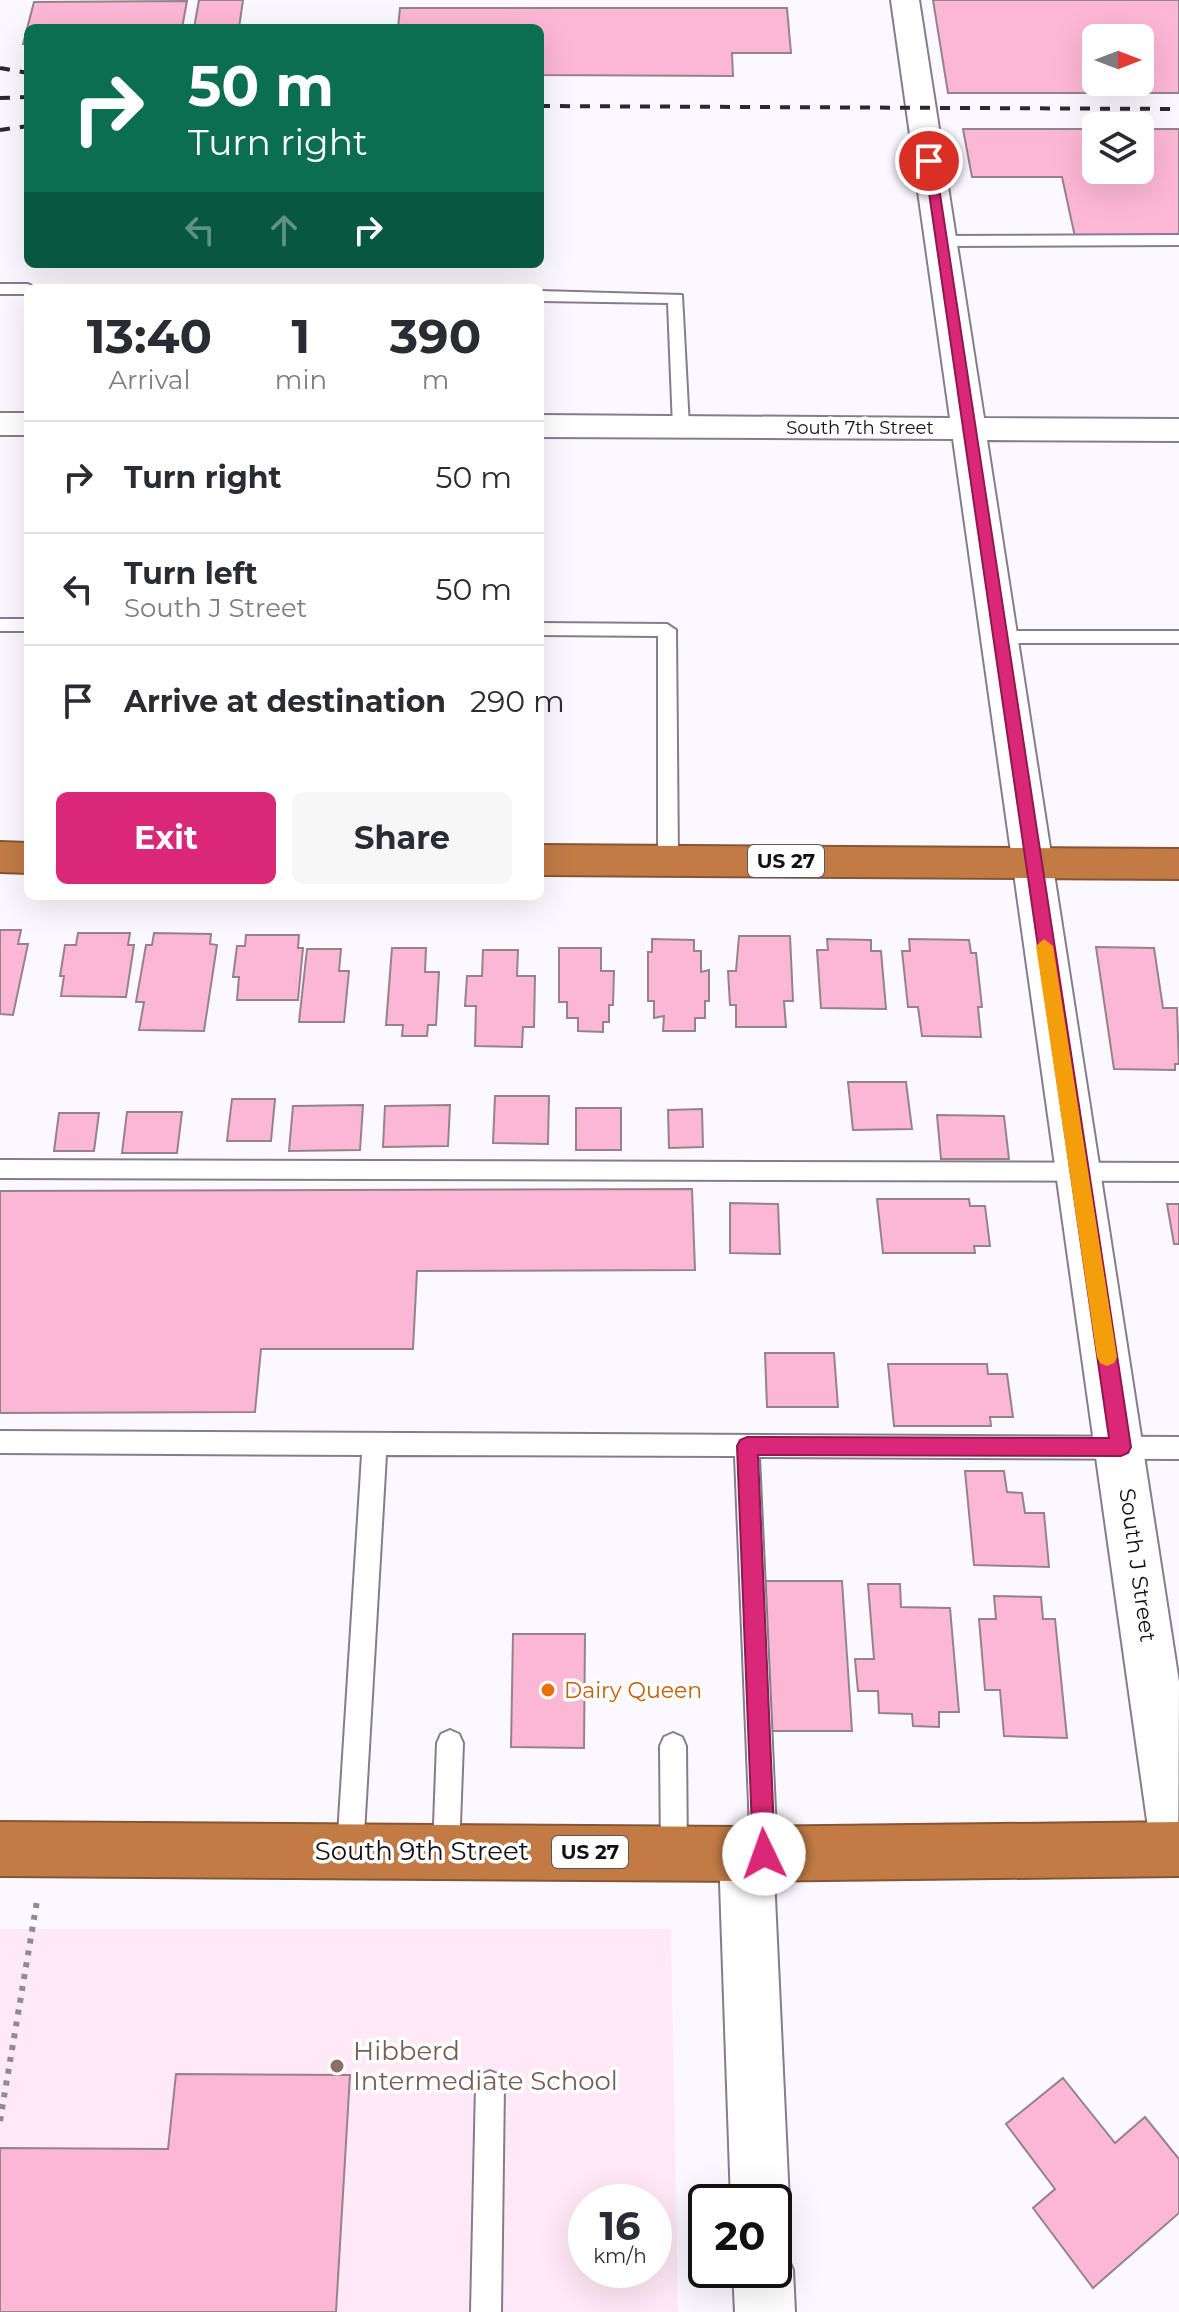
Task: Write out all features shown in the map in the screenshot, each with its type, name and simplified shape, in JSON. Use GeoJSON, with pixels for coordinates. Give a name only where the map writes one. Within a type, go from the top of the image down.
{"type":"FeatureCollection","features":[{"type":"Feature","properties":{"kind":"highway"},"geometry":{"type":"LineString","coordinates":[[0,857],[24,858]]}},
{"type":"Feature","properties":{"kind":"highway","name":"US 27"},"geometry":{"type":"LineString","coordinates":[[544,860],[1179,864]]}},
{"type":"Feature","properties":{"kind":"highway","name":"South 9th Street"},"geometry":{"type":"LineString","coordinates":[[23,1849],[755,1854],[1179,1849]]}},
{"type":"Feature","properties":{"kind":"street","name":"South J Street"},"geometry":{"type":"LineString","coordinates":[[905,0],[1179,1849]]}},
{"type":"Feature","properties":{"kind":"street"},"geometry":{"type":"LineString","coordinates":[[0,424],[24,424]]}},
{"type":"Feature","properties":{"kind":"street","name":"South 7th Street"},"geometry":{"type":"LineString","coordinates":[[544,426],[1179,430]]}},
{"type":"Feature","properties":{"kind":"street"},"geometry":{"type":"LineString","coordinates":[[755,1854],[760,2184]]}},
{"type":"Feature","properties":{"kind":"street"},"geometry":{"type":"LineString","coordinates":[[764,2288],[765,2312]]}},
{"type":"Feature","properties":{"kind":"lane"},"geometry":{"type":"LineString","coordinates":[[940,241],[1179,240]]}},
{"type":"Feature","properties":{"kind":"lane"},"geometry":{"type":"LineString","coordinates":[[0,289],[24,289]]}},
{"type":"Feature","properties":{"kind":"lane"},"geometry":{"type":"LineString","coordinates":[[544,296],[676,298],[681,427]]}},
{"type":"Feature","properties":{"kind":"lane"},"geometry":{"type":"LineString","coordinates":[[0,625],[24,625]]}},
{"type":"Feature","properties":{"kind":"lane"},"geometry":{"type":"LineString","coordinates":[[544,629],[667,630],[668,861]]}},
{"type":"Feature","properties":{"kind":"lane"},"geometry":{"type":"LineString","coordinates":[[998,637],[1179,637]]}},
{"type":"Feature","properties":{"kind":"lane"},"geometry":{"type":"LineString","coordinates":[[0,1169],[1179,1172]]}},
{"type":"Feature","properties":{"kind":"lane"},"geometry":{"type":"LineString","coordinates":[[0,1442],[1179,1448]]}},
{"type":"Feature","properties":{"kind":"lane"},"geometry":{"type":"LineString","coordinates":[[350,1851],[375,1444]]}},
{"type":"Feature","properties":{"kind":"lane"},"geometry":{"type":"LineString","coordinates":[[747,1446],[755,1854]]}},
{"type":"Feature","properties":{"kind":"lane"},"geometry":{"type":"LineString","coordinates":[[446,1851],[450,1743]]}},
{"type":"Feature","properties":{"kind":"lane"},"geometry":{"type":"LineString","coordinates":[[673,1746],[674,1853]]}},
{"type":"Feature","properties":{"kind":"lane"},"geometry":{"type":"LineString","coordinates":[[486,2312],[490,2085]]}},
{"type":"Feature","properties":{"kind":"path"},"geometry":{"type":"LineString","coordinates":[[0,2121],[23,1849]]}},
{"type":"Feature","properties":{"kind":"shaded area","name":"Hibberd Intermediate School"},"geometry":{"type":"Polygon","coordinates":[[[0,1929],[671,1929],[678,2312],[0,2312],[0,1929]]]}},
{"type":"Feature","properties":{"kind":"building"},"geometry":{"type":"Polygon","coordinates":[[[199,0],[243,0],[240,24],[195,24],[199,0]]]}},
{"type":"Feature","properties":{"kind":"building"},"geometry":{"type":"Polygon","coordinates":[[[933,0],[1179,0],[1179,93],[1154,93],[1154,24],[1082,24],[1082,93],[948,93],[933,0]]]}},
{"type":"Feature","properties":{"kind":"building"},"geometry":{"type":"Polygon","coordinates":[[[187,1],[183,24],[28,24],[34,2],[187,1]]]}},
{"type":"Feature","properties":{"kind":"building"},"geometry":{"type":"Polygon","coordinates":[[[400,8],[787,8],[791,53],[732,53],[733,76],[544,75],[544,24],[398,24],[400,8]]]}},
{"type":"Feature","properties":{"kind":"building"},"geometry":{"type":"Polygon","coordinates":[[[963,129],[1082,129],[1082,184],[1154,184],[1154,129],[1179,129],[1179,237],[1075,237],[1062,177],[972,177],[963,129]]]}},
{"type":"Feature","properties":{"kind":"building"},"geometry":{"type":"Polygon","coordinates":[[[0,930],[21,930],[18,944],[28,944],[13,1015],[0,1014],[0,930]]]}},
{"type":"Feature","properties":{"kind":"building"},"geometry":{"type":"Polygon","coordinates":[[[78,933],[130,933],[128,945],[134,945],[126,997],[61,996],[64,976],[60,976],[65,945],[76,945],[78,933]]]}},
{"type":"Feature","properties":{"kind":"building"},"geometry":{"type":"Polygon","coordinates":[[[154,933],[211,934],[210,944],[217,945],[204,1031],[139,1030],[144,1002],[136,1002],[146,945],[152,945],[154,933]]]}},
{"type":"Feature","properties":{"kind":"building"},"geometry":{"type":"Polygon","coordinates":[[[246,935],[299,935],[298,948],[303,948],[298,1000],[237,1000],[239,977],[233,977],[237,946],[245,946],[246,935]]]}},
{"type":"Feature","properties":{"kind":"building"},"geometry":{"type":"Polygon","coordinates":[[[739,936],[790,936],[793,1001],[784,1001],[786,1027],[736,1027],[736,1005],[730,1005],[728,971],[736,971],[739,936]]]}},
{"type":"Feature","properties":{"kind":"building"},"geometry":{"type":"Polygon","coordinates":[[[652,939],[694,940],[694,951],[701,951],[701,972],[709,970],[709,1001],[705,1001],[705,1018],[695,1018],[695,1031],[663,1031],[664,1016],[654,1018],[654,1001],[648,1001],[648,952],[652,952],[652,939]]]}},
{"type":"Feature","properties":{"kind":"building"},"geometry":{"type":"Polygon","coordinates":[[[827,939],[871,940],[871,951],[881,951],[886,1009],[821,1008],[817,950],[828,950],[827,939]]]}},
{"type":"Feature","properties":{"kind":"building"},"geometry":{"type":"Polygon","coordinates":[[[909,939],[969,940],[971,953],[976,953],[982,1007],[978,1007],[981,1037],[922,1036],[918,1007],[908,1007],[902,951],[910,951],[909,939]]]}},
{"type":"Feature","properties":{"kind":"building"},"geometry":{"type":"Polygon","coordinates":[[[1096,947],[1154,948],[1163,1008],[1177,1008],[1179,1064],[1175,1064],[1175,1070],[1114,1069],[1096,947]]]}},
{"type":"Feature","properties":{"kind":"building"},"geometry":{"type":"Polygon","coordinates":[[[392,948],[426,948],[425,972],[439,972],[436,1025],[428,1025],[427,1036],[402,1036],[403,1025],[386,1025],[392,948]]]}},
{"type":"Feature","properties":{"kind":"building"},"geometry":{"type":"Polygon","coordinates":[[[559,948],[601,948],[601,971],[614,971],[613,1005],[609,1005],[609,1022],[603,1022],[603,1032],[578,1031],[578,1018],[567,1018],[567,1002],[559,1002],[559,948]]]}},
{"type":"Feature","properties":{"kind":"building"},"geometry":{"type":"Polygon","coordinates":[[[307,949],[341,949],[339,971],[349,971],[344,1022],[299,1022],[307,949]]]}},
{"type":"Feature","properties":{"kind":"building"},"geometry":{"type":"Polygon","coordinates":[[[483,950],[518,950],[517,976],[535,976],[534,1027],[523,1027],[522,1047],[475,1046],[476,1006],[465,1006],[467,976],[482,976],[483,950]]]}},
{"type":"Feature","properties":{"kind":"building"},"geometry":{"type":"Polygon","coordinates":[[[848,1082],[906,1082],[912,1129],[853,1130],[848,1082]]]}},
{"type":"Feature","properties":{"kind":"building"},"geometry":{"type":"Polygon","coordinates":[[[495,1096],[549,1096],[548,1144],[493,1143],[495,1096]]]}},
{"type":"Feature","properties":{"kind":"building"},"geometry":{"type":"Polygon","coordinates":[[[232,1099],[275,1099],[271,1141],[227,1141],[232,1099]]]}},
{"type":"Feature","properties":{"kind":"building"},"geometry":{"type":"Polygon","coordinates":[[[363,1105],[360,1150],[289,1151],[293,1106],[363,1105]]]}},
{"type":"Feature","properties":{"kind":"building"},"geometry":{"type":"Polygon","coordinates":[[[450,1105],[448,1146],[383,1147],[385,1106],[450,1105]]]}},
{"type":"Feature","properties":{"kind":"building"},"geometry":{"type":"Polygon","coordinates":[[[576,1108],[621,1108],[621,1150],[576,1150],[576,1108]]]}},
{"type":"Feature","properties":{"kind":"building"},"geometry":{"type":"Polygon","coordinates":[[[702,1109],[703,1147],[669,1148],[668,1110],[702,1109]]]}},
{"type":"Feature","properties":{"kind":"building"},"geometry":{"type":"Polygon","coordinates":[[[127,1112],[182,1112],[177,1153],[122,1153],[127,1112]]]}},
{"type":"Feature","properties":{"kind":"building"},"geometry":{"type":"Polygon","coordinates":[[[59,1113],[99,1113],[94,1151],[54,1151],[59,1113]]]}},
{"type":"Feature","properties":{"kind":"building"},"geometry":{"type":"Polygon","coordinates":[[[937,1115],[1004,1116],[1009,1159],[941,1159],[937,1115]]]}},
{"type":"Feature","properties":{"kind":"building"},"geometry":{"type":"Polygon","coordinates":[[[692,1189],[695,1270],[417,1271],[413,1349],[261,1349],[255,1412],[0,1413],[0,1191],[692,1189]]]}},
{"type":"Feature","properties":{"kind":"building"},"geometry":{"type":"Polygon","coordinates":[[[877,1199],[969,1199],[970,1206],[985,1206],[990,1246],[974,1246],[975,1253],[883,1253],[877,1199]]]}},
{"type":"Feature","properties":{"kind":"building"},"geometry":{"type":"Polygon","coordinates":[[[730,1203],[778,1204],[780,1254],[730,1253],[730,1203]]]}},
{"type":"Feature","properties":{"kind":"building"},"geometry":{"type":"Polygon","coordinates":[[[1167,1204],[1179,1204],[1179,1244],[1174,1244],[1167,1204]]]}},
{"type":"Feature","properties":{"kind":"building"},"geometry":{"type":"Polygon","coordinates":[[[765,1353],[834,1353],[838,1407],[767,1407],[765,1353]]]}},
{"type":"Feature","properties":{"kind":"building"},"geometry":{"type":"Polygon","coordinates":[[[888,1364],[987,1364],[988,1374],[1007,1374],[1013,1417],[990,1417],[991,1426],[894,1426],[888,1364]]]}},
{"type":"Feature","properties":{"kind":"building"},"geometry":{"type":"Polygon","coordinates":[[[965,1471],[1004,1471],[1007,1492],[1022,1493],[1025,1513],[1044,1513],[1049,1567],[974,1565],[965,1471]]]}},
{"type":"Feature","properties":{"kind":"building"},"geometry":{"type":"Polygon","coordinates":[[[764,1581],[842,1581],[852,1731],[770,1731],[764,1581]]]}},
{"type":"Feature","properties":{"kind":"building"},"geometry":{"type":"Polygon","coordinates":[[[868,1584],[900,1584],[901,1607],[950,1608],[959,1712],[939,1712],[939,1727],[913,1726],[912,1714],[879,1713],[878,1691],[858,1691],[855,1659],[874,1659],[868,1584]]]}},
{"type":"Feature","properties":{"kind":"building"},"geometry":{"type":"Polygon","coordinates":[[[994,1596],[1041,1597],[1043,1619],[1055,1619],[1067,1738],[1004,1736],[1000,1690],[985,1690],[979,1619],[996,1619],[994,1596]]]}},
{"type":"Feature","properties":{"kind":"building","name":"Dairy Queen"},"geometry":{"type":"Polygon","coordinates":[[[513,1634],[585,1634],[584,1748],[511,1747],[513,1634]]]}},
{"type":"Feature","properties":{"kind":"building"},"geometry":{"type":"Polygon","coordinates":[[[176,2074],[350,2075],[336,2312],[0,2312],[0,2148],[168,2149],[176,2074]]]}},
{"type":"Feature","properties":{"kind":"building"},"geometry":{"type":"Polygon","coordinates":[[[1063,2078],[1115,2143],[1145,2117],[1179,2159],[1179,2213],[1093,2288],[1033,2208],[1055,2189],[1006,2124],[1063,2078]]]}},
{"type":"Feature","properties":{"kind":"railway"},"geometry":{"type":"LineString","coordinates":[[0,68],[24,72]]}},
{"type":"Feature","properties":{"kind":"railway"},"geometry":{"type":"LineString","coordinates":[[0,98],[24,97]]}},
{"type":"Feature","properties":{"kind":"railway"},"geometry":{"type":"LineString","coordinates":[[544,106],[1179,109]]}},
{"type":"Feature","properties":{"kind":"railway"},"geometry":{"type":"LineString","coordinates":[[0,130],[24,127]]}},
{"type":"Feature","properties":{"kind":"slow traffic"},"geometry":{"type":"LineString","coordinates":[[1044,946],[1107,1357]]}},
{"type":"Feature","properties":{"kind":"place","name":"Dairy Queen"},"geometry":{"type":"Point","coordinates":[548,1690]}},
{"type":"Feature","properties":{"kind":"place","name":"Hibberd Intermediate School"},"geometry":{"type":"Point","coordinates":[337,2066]}},
{"type":"Feature","properties":{"kind":"route"},"geometry":{"type":"LineString","coordinates":[[764,1854],[747,1446],[1121,1447],[929,161]]}}]}
